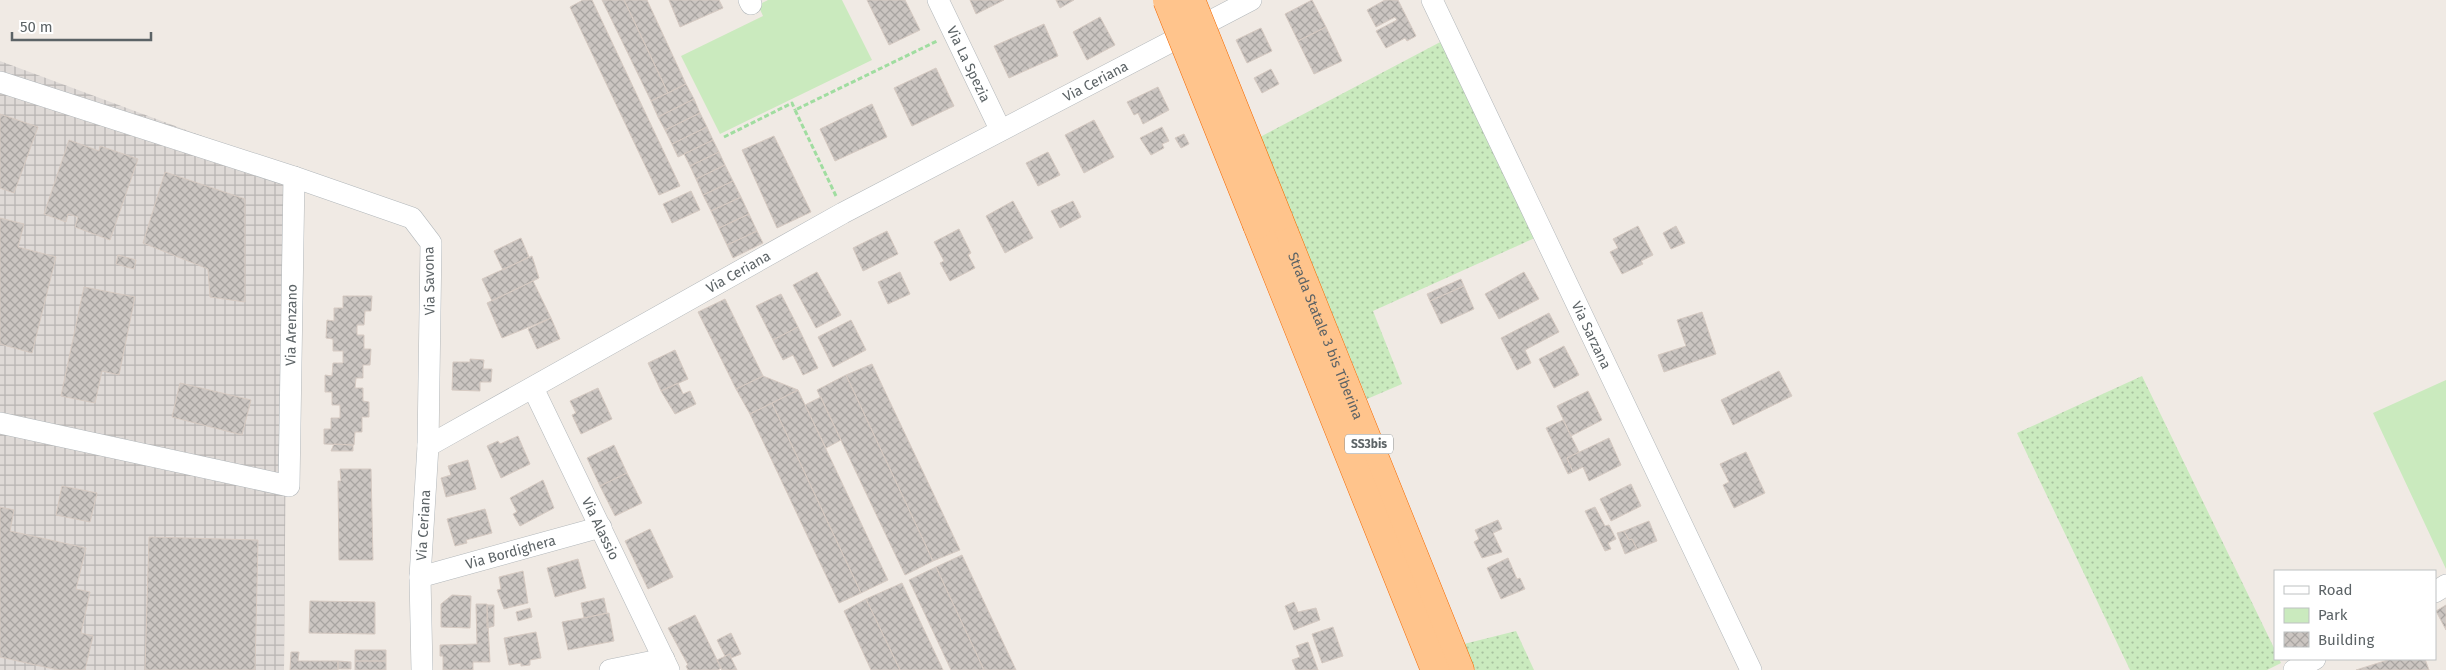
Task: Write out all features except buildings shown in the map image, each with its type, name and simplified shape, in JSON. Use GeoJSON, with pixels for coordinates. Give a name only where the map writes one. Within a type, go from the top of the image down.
{"type":"FeatureCollection","features":[{"type":"Feature","properties":{"kind":"highway","name":"Strada Statale 3 bis Tiberina"},"geometry":{"type":"LineString","coordinates":[[1167,0],[1267,221],[1460,670]]}},
{"type":"Feature","properties":{"kind":"highway","name":"Strada Statale 3 bis Tiberina"},"geometry":{"type":"LineString","coordinates":[[1191,0],[1267,221],[1435,670]]}},
{"type":"Feature","properties":{"kind":"street","name":"Via La Spezia"},"geometry":{"type":"LineString","coordinates":[[938,0],[1000,129]]}},
{"type":"Feature","properties":{"kind":"street","name":"Via Ceriana"},"geometry":{"type":"LineString","coordinates":[[422,670],[420,577],[428,446],[844,213],[1000,129],[1251,0]]}},
{"type":"Feature","properties":{"kind":"street","name":"Via Sarzana"},"geometry":{"type":"LineString","coordinates":[[1432,0],[1750,670]]}},
{"type":"Feature","properties":{"kind":"street"},"geometry":{"type":"LineString","coordinates":[[0,82],[294,177]]}},
{"type":"Feature","properties":{"kind":"street","name":"Via Arenzano"},"geometry":{"type":"LineString","coordinates":[[0,423],[289,486],[294,177]]}},
{"type":"Feature","properties":{"kind":"street","name":"Via Savona"},"geometry":{"type":"LineString","coordinates":[[294,177],[412,218],[431,243],[428,446]]}},
{"type":"Feature","properties":{"kind":"street","name":"Via Alassio"},"geometry":{"type":"LineString","coordinates":[[533,388],[666,665]]}},
{"type":"Feature","properties":{"kind":"street","name":"Via Bordighera"},"geometry":{"type":"LineString","coordinates":[[420,577],[601,527]]}},
{"type":"Feature","properties":{"kind":"street"},"geometry":{"type":"LineString","coordinates":[[2294,670],[2313,660]]}},
{"type":"Feature","properties":{"kind":"street"},"geometry":{"type":"LineString","coordinates":[[610,670],[666,665]]}},
{"type":"Feature","properties":{"kind":"path"},"geometry":{"type":"LineString","coordinates":[[795,110],[954,32]]}},
{"type":"Feature","properties":{"kind":"path"},"geometry":{"type":"LineString","coordinates":[[724,137],[792,103],[844,213]]}},
{"type":"Feature","properties":{"kind":"shaded area"},"geometry":{"type":"Polygon","coordinates":[[[0,61],[288,168],[284,670],[0,670],[0,61]]]}},
{"type":"Feature","properties":{"kind":"green space"},"geometry":{"type":"Polygon","coordinates":[[[768,0],[842,0],[872,60],[720,134],[681,56],[763,16],[758,5],[768,0]]]}},
{"type":"Feature","properties":{"kind":"green space"},"geometry":{"type":"Polygon","coordinates":[[[1446,39],[1537,237],[1373,311],[1402,384],[1367,399],[1260,137],[1446,39]]]}},
{"type":"Feature","properties":{"kind":"green space"},"geometry":{"type":"Polygon","coordinates":[[[2142,376],[2274,648],[2274,660],[2280,660],[2281,663],[2267,670],[2130,670],[2017,433],[2142,376]]]}},
{"type":"Feature","properties":{"kind":"green space"},"geometry":{"type":"Polygon","coordinates":[[[2446,380],[2446,569],[2373,413],[2446,380]]]}},
{"type":"Feature","properties":{"kind":"green space"},"geometry":{"type":"Polygon","coordinates":[[[1516,631],[1534,670],[1475,670],[1464,644],[1516,631]]]}}]}
